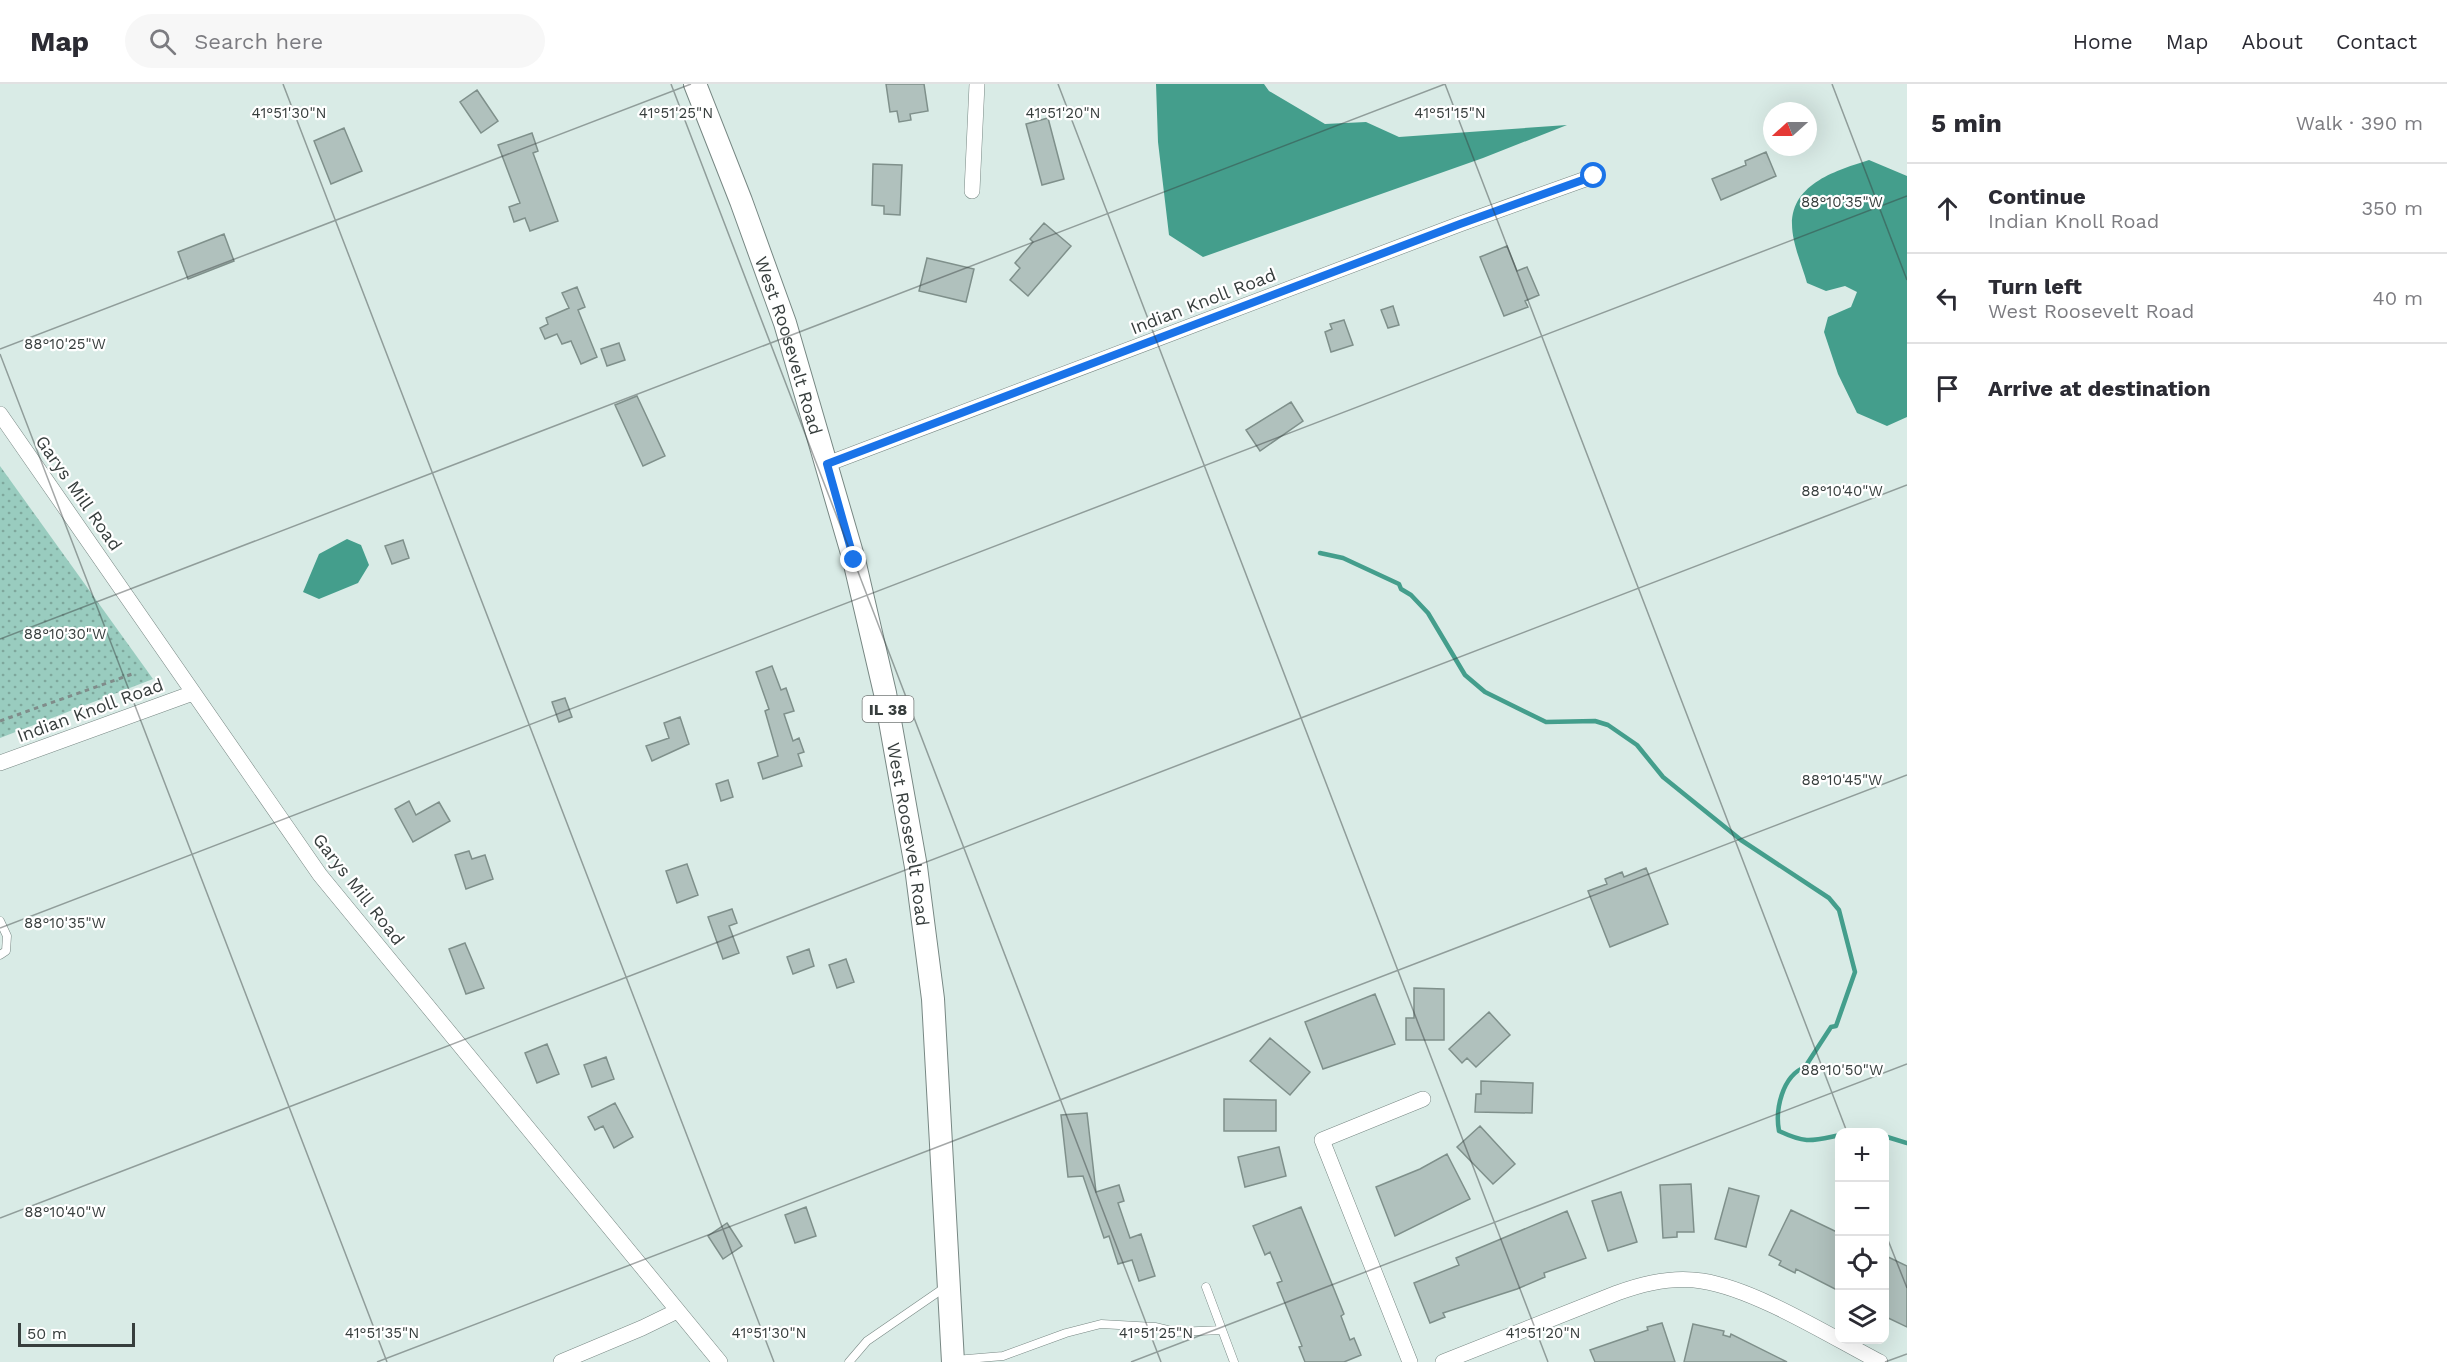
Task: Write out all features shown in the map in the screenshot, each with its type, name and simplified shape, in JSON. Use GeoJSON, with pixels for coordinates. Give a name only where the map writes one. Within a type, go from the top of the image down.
{"type":"FeatureCollection","features":[{"type":"Feature","properties":{"kind":"main road","name":"West Roosevelt Road"},"geometry":{"type":"LineString","coordinates":[[695,84],[768,274],[854,560],[885,693],[916,867],[933,999],[953,1361]]}},
{"type":"Feature","properties":{"kind":"street"},"geometry":{"type":"LineString","coordinates":[[972,191],[977,84]]}},
{"type":"Feature","properties":{"kind":"street","name":"Indian Knoll Road"},"geometry":{"type":"LineString","coordinates":[[827,464],[1460,224],[1594,176]]}},
{"type":"Feature","properties":{"kind":"street","name":"Garys Mill Road"},"geometry":{"type":"LineString","coordinates":[[0,414],[320,875],[720,1362]]}},
{"type":"Feature","properties":{"kind":"street","name":"Indian Knoll Road"},"geometry":{"type":"LineString","coordinates":[[0,763],[194,693]]}},
{"type":"Feature","properties":{"kind":"street"},"geometry":{"type":"LineString","coordinates":[[1410,1362],[1322,1140],[1424,1099]]}},
{"type":"Feature","properties":{"kind":"street"},"geometry":{"type":"LineString","coordinates":[[1443,1362],[1633,1287],[1673,1280],[1700,1281],[1732,1288],[1880,1362]]}},
{"type":"Feature","properties":{"kind":"street"},"geometry":{"type":"LineString","coordinates":[[561,1362],[677,1311]]}},
{"type":"Feature","properties":{"kind":"lane"},"geometry":{"type":"LineString","coordinates":[[0,921],[7,936],[6,951],[0,955]]}},
{"type":"Feature","properties":{"kind":"lane"},"geometry":{"type":"LineString","coordinates":[[849,1362],[867,1341],[950,1284]]}},
{"type":"Feature","properties":{"kind":"lane"},"geometry":{"type":"LineString","coordinates":[[1206,1287],[1234,1362]]}},
{"type":"Feature","properties":{"kind":"lane"},"geometry":{"type":"LineString","coordinates":[[953,1361],[1003,1356],[1066,1333],[1101,1324],[1155,1327],[1176,1332],[1222,1330]]}},
{"type":"Feature","properties":{"kind":"path"},"geometry":{"type":"LineString","coordinates":[[0,721],[135,673]]}},
{"type":"Feature","properties":{"kind":"shaded area"},"geometry":{"type":"Polygon","coordinates":[[[1156,84],[1264,84],[1269,91],[1325,124],[1366,122],[1399,137],[1567,125],[1483,158],[1203,257],[1169,235],[1158,142],[1156,84]]]}},
{"type":"Feature","properties":{"kind":"shaded area"},"geometry":{"type":"Polygon","coordinates":[[[1869,160],[1907,176],[1907,417],[1887,426],[1857,413],[1838,374],[1824,332],[1828,317],[1851,307],[1857,292],[1845,286],[1826,291],[1807,283],[1792,231],[1794,210],[1808,188],[1844,168],[1869,160]]]}},
{"type":"Feature","properties":{"kind":"shaded area"},"geometry":{"type":"Polygon","coordinates":[[[0,466],[153,679],[0,738],[0,466]]]}},
{"type":"Feature","properties":{"kind":"shaded area"},"geometry":{"type":"Polygon","coordinates":[[[347,539],[361,545],[369,565],[358,583],[319,599],[303,592],[319,554],[347,539]]]}},
{"type":"Feature","properties":{"kind":"building"},"geometry":{"type":"Polygon","coordinates":[[[886,84],[924,84],[928,111],[910,114],[911,120],[899,122],[897,111],[890,112],[886,84]]]}},
{"type":"Feature","properties":{"kind":"building"},"geometry":{"type":"Polygon","coordinates":[[[477,90],[498,121],[481,133],[460,102],[477,90]]]}},
{"type":"Feature","properties":{"kind":"building"},"geometry":{"type":"Polygon","coordinates":[[[1048,118],[1064,179],[1042,185],[1026,124],[1048,118]]]}},
{"type":"Feature","properties":{"kind":"building"},"geometry":{"type":"Polygon","coordinates":[[[344,128],[362,171],[331,184],[314,141],[344,128]]]}},
{"type":"Feature","properties":{"kind":"building"},"geometry":{"type":"Polygon","coordinates":[[[532,133],[538,151],[533,153],[558,221],[530,231],[525,218],[514,222],[509,207],[520,203],[498,145],[532,133]]]}},
{"type":"Feature","properties":{"kind":"building"},"geometry":{"type":"Polygon","coordinates":[[[1763,153],[1763,156],[1768,156],[1776,176],[1721,200],[1712,179],[1746,165],[1745,161],[1763,153]]]}},
{"type":"Feature","properties":{"kind":"building"},"geometry":{"type":"Polygon","coordinates":[[[873,164],[902,165],[900,215],[884,214],[884,206],[872,205],[873,164]]]}},
{"type":"Feature","properties":{"kind":"building"},"geometry":{"type":"Polygon","coordinates":[[[1044,223],[1071,246],[1028,296],[1010,280],[1020,268],[1015,263],[1033,242],[1030,239],[1044,223]]]}},
{"type":"Feature","properties":{"kind":"building"},"geometry":{"type":"Polygon","coordinates":[[[224,234],[234,261],[188,279],[178,252],[224,234]]]}},
{"type":"Feature","properties":{"kind":"building"},"geometry":{"type":"Polygon","coordinates":[[[1507,246],[1517,271],[1527,267],[1539,295],[1525,301],[1528,307],[1504,316],[1480,257],[1507,246]]]}},
{"type":"Feature","properties":{"kind":"building"},"geometry":{"type":"Polygon","coordinates":[[[927,258],[974,269],[966,302],[919,291],[927,258]]]}},
{"type":"Feature","properties":{"kind":"building"},"geometry":{"type":"Polygon","coordinates":[[[577,287],[585,307],[578,310],[597,357],[581,364],[571,341],[562,344],[557,334],[545,339],[540,328],[548,324],[546,318],[569,308],[562,293],[577,287]]]}},
{"type":"Feature","properties":{"kind":"building"},"geometry":{"type":"Polygon","coordinates":[[[1393,306],[1399,325],[1388,328],[1381,310],[1393,306]]]}},
{"type":"Feature","properties":{"kind":"building"},"geometry":{"type":"Polygon","coordinates":[[[1344,320],[1353,345],[1331,352],[1325,332],[1332,329],[1330,324],[1344,320]]]}},
{"type":"Feature","properties":{"kind":"building"},"geometry":{"type":"Polygon","coordinates":[[[619,343],[625,360],[607,366],[601,349],[619,343]]]}},
{"type":"Feature","properties":{"kind":"building"},"geometry":{"type":"Polygon","coordinates":[[[637,396],[665,456],[643,466],[615,405],[637,396]]]}},
{"type":"Feature","properties":{"kind":"building"},"geometry":{"type":"Polygon","coordinates":[[[1291,402],[1303,421],[1260,451],[1246,430],[1291,402]]]}},
{"type":"Feature","properties":{"kind":"building"},"geometry":{"type":"Polygon","coordinates":[[[403,540],[409,558],[392,564],[385,546],[403,540]]]}},
{"type":"Feature","properties":{"kind":"building"},"geometry":{"type":"Polygon","coordinates":[[[772,666],[781,690],[786,688],[794,711],[784,714],[793,741],[799,738],[804,752],[798,754],[802,766],[763,779],[758,763],[778,756],[765,711],[769,709],[756,672],[772,666]]]}},
{"type":"Feature","properties":{"kind":"building"},"geometry":{"type":"Polygon","coordinates":[[[565,698],[572,717],[559,722],[552,702],[565,698]]]}},
{"type":"Feature","properties":{"kind":"building"},"geometry":{"type":"Polygon","coordinates":[[[680,717],[689,744],[652,761],[646,746],[669,738],[664,723],[680,717]]]}},
{"type":"Feature","properties":{"kind":"building"},"geometry":{"type":"Polygon","coordinates":[[[728,780],[733,797],[721,801],[716,784],[728,780]]]}},
{"type":"Feature","properties":{"kind":"building"},"geometry":{"type":"Polygon","coordinates":[[[409,801],[416,815],[439,802],[450,821],[413,842],[395,809],[409,801]]]}},
{"type":"Feature","properties":{"kind":"building"},"geometry":{"type":"Polygon","coordinates":[[[469,851],[472,859],[485,855],[493,879],[466,889],[455,855],[469,851]]]}},
{"type":"Feature","properties":{"kind":"building"},"geometry":{"type":"Polygon","coordinates":[[[687,864],[698,895],[677,903],[666,871],[687,864]]]}},
{"type":"Feature","properties":{"kind":"building"},"geometry":{"type":"Polygon","coordinates":[[[1646,868],[1668,924],[1610,947],[1588,891],[1607,884],[1605,879],[1622,872],[1624,877],[1646,868]]]}},
{"type":"Feature","properties":{"kind":"building"},"geometry":{"type":"Polygon","coordinates":[[[732,909],[737,923],[729,926],[739,953],[723,959],[708,917],[732,909]]]}},
{"type":"Feature","properties":{"kind":"building"},"geometry":{"type":"Polygon","coordinates":[[[465,943],[484,988],[466,994],[449,949],[465,943]]]}},
{"type":"Feature","properties":{"kind":"building"},"geometry":{"type":"Polygon","coordinates":[[[809,949],[814,966],[793,974],[787,957],[809,949]]]}},
{"type":"Feature","properties":{"kind":"building"},"geometry":{"type":"Polygon","coordinates":[[[846,959],[854,982],[837,988],[829,965],[846,959]]]}},
{"type":"Feature","properties":{"kind":"building"},"geometry":{"type":"Polygon","coordinates":[[[1414,988],[1444,989],[1444,1040],[1406,1040],[1406,1018],[1414,1018],[1414,988]]]}},
{"type":"Feature","properties":{"kind":"building"},"geometry":{"type":"Polygon","coordinates":[[[1375,994],[1395,1044],[1323,1069],[1305,1022],[1375,994]]]}},
{"type":"Feature","properties":{"kind":"building"},"geometry":{"type":"Polygon","coordinates":[[[1489,1012],[1510,1035],[1476,1067],[1467,1058],[1462,1063],[1449,1049],[1489,1012]]]}},
{"type":"Feature","properties":{"kind":"building"},"geometry":{"type":"Polygon","coordinates":[[[1270,1038],[1310,1072],[1290,1095],[1250,1061],[1270,1038]]]}},
{"type":"Feature","properties":{"kind":"building"},"geometry":{"type":"Polygon","coordinates":[[[547,1044],[559,1074],[537,1083],[525,1053],[547,1044]]]}},
{"type":"Feature","properties":{"kind":"building"},"geometry":{"type":"Polygon","coordinates":[[[606,1057],[614,1079],[592,1087],[584,1065],[606,1057]]]}},
{"type":"Feature","properties":{"kind":"building"},"geometry":{"type":"Polygon","coordinates":[[[1481,1081],[1533,1083],[1532,1113],[1475,1112],[1476,1094],[1481,1094],[1481,1081]]]}},
{"type":"Feature","properties":{"kind":"building"},"geometry":{"type":"Polygon","coordinates":[[[1224,1099],[1276,1100],[1276,1131],[1224,1131],[1224,1099]]]}},
{"type":"Feature","properties":{"kind":"building"},"geometry":{"type":"Polygon","coordinates":[[[615,1103],[633,1137],[614,1148],[603,1126],[595,1130],[588,1117],[615,1103]]]}},
{"type":"Feature","properties":{"kind":"building"},"geometry":{"type":"Polygon","coordinates":[[[1087,1113],[1096,1192],[1119,1185],[1124,1201],[1118,1203],[1130,1238],[1141,1234],[1155,1276],[1139,1281],[1132,1260],[1118,1264],[1109,1236],[1104,1238],[1083,1176],[1068,1177],[1061,1115],[1087,1113]]]}},
{"type":"Feature","properties":{"kind":"building"},"geometry":{"type":"Polygon","coordinates":[[[1480,1126],[1515,1164],[1493,1184],[1457,1147],[1480,1126]]]}},
{"type":"Feature","properties":{"kind":"building"},"geometry":{"type":"Polygon","coordinates":[[[1279,1147],[1286,1176],[1245,1187],[1238,1157],[1279,1147]]]}},
{"type":"Feature","properties":{"kind":"building"},"geometry":{"type":"Polygon","coordinates":[[[1447,1154],[1470,1199],[1395,1236],[1376,1187],[1420,1169],[1447,1154]]]}},
{"type":"Feature","properties":{"kind":"building"},"geometry":{"type":"Polygon","coordinates":[[[1691,1184],[1694,1232],[1677,1232],[1677,1237],[1663,1238],[1660,1185],[1691,1184]]]}},
{"type":"Feature","properties":{"kind":"building"},"geometry":{"type":"Polygon","coordinates":[[[1729,1188],[1759,1196],[1746,1247],[1715,1239],[1729,1188]]]}},
{"type":"Feature","properties":{"kind":"building"},"geometry":{"type":"Polygon","coordinates":[[[1621,1192],[1637,1242],[1608,1251],[1592,1201],[1621,1192]]]}},
{"type":"Feature","properties":{"kind":"building"},"geometry":{"type":"Polygon","coordinates":[[[806,1207],[816,1236],[795,1243],[785,1215],[806,1207]]]}},
{"type":"Feature","properties":{"kind":"building"},"geometry":{"type":"Polygon","coordinates":[[[1301,1207],[1344,1314],[1341,1316],[1350,1340],[1354,1338],[1361,1355],[1344,1362],[1305,1362],[1299,1347],[1302,1346],[1277,1283],[1282,1281],[1270,1252],[1265,1255],[1253,1226],[1301,1207]]]}},
{"type":"Feature","properties":{"kind":"building"},"geometry":{"type":"Polygon","coordinates":[[[1791,1210],[1835,1231],[1835,1289],[1796,1269],[1795,1273],[1779,1265],[1781,1261],[1769,1255],[1791,1210]]]}},
{"type":"Feature","properties":{"kind":"building"},"geometry":{"type":"Polygon","coordinates":[[[1567,1211],[1586,1258],[1544,1273],[1545,1277],[1517,1289],[1443,1313],[1445,1317],[1430,1323],[1414,1283],[1459,1265],[1456,1258],[1567,1211]]]}},
{"type":"Feature","properties":{"kind":"building"},"geometry":{"type":"Polygon","coordinates":[[[727,1223],[742,1246],[723,1259],[708,1236],[727,1223]]]}},
{"type":"Feature","properties":{"kind":"building"},"geometry":{"type":"Polygon","coordinates":[[[1889,1257],[1907,1266],[1907,1327],[1889,1318],[1889,1257]]]}},
{"type":"Feature","properties":{"kind":"building"},"geometry":{"type":"Polygon","coordinates":[[[1662,1323],[1675,1362],[1595,1362],[1590,1350],[1662,1323]]]}},
{"type":"Feature","properties":{"kind":"building"},"geometry":{"type":"Polygon","coordinates":[[[1693,1324],[1724,1331],[1723,1335],[1730,1337],[1731,1334],[1787,1362],[1684,1362],[1693,1324]]]}},
{"type":"Feature","properties":{"kind":"waterway"},"geometry":{"type":"LineString","coordinates":[[1320,553],[1343,558],[1399,584],[1401,589],[1411,595],[1428,613],[1465,675],[1485,692],[1546,722],[1595,721],[1608,725],[1637,745],[1663,777],[1741,840],[1829,898],[1839,910],[1855,972],[1836,1026],[1831,1027],[1805,1067],[1797,1071],[1786,1086],[1779,1104],[1778,1123],[1779,1131],[1803,1140],[1835,1136]]}},
{"type":"Feature","properties":{"kind":"waterway"},"geometry":{"type":"LineString","coordinates":[[1889,1138],[1907,1143]]}},
{"type":"Feature","properties":{"kind":"route"},"geometry":{"type":"LineString","coordinates":[[854,560],[827,464],[1460,224],[1594,176]]}}]}
